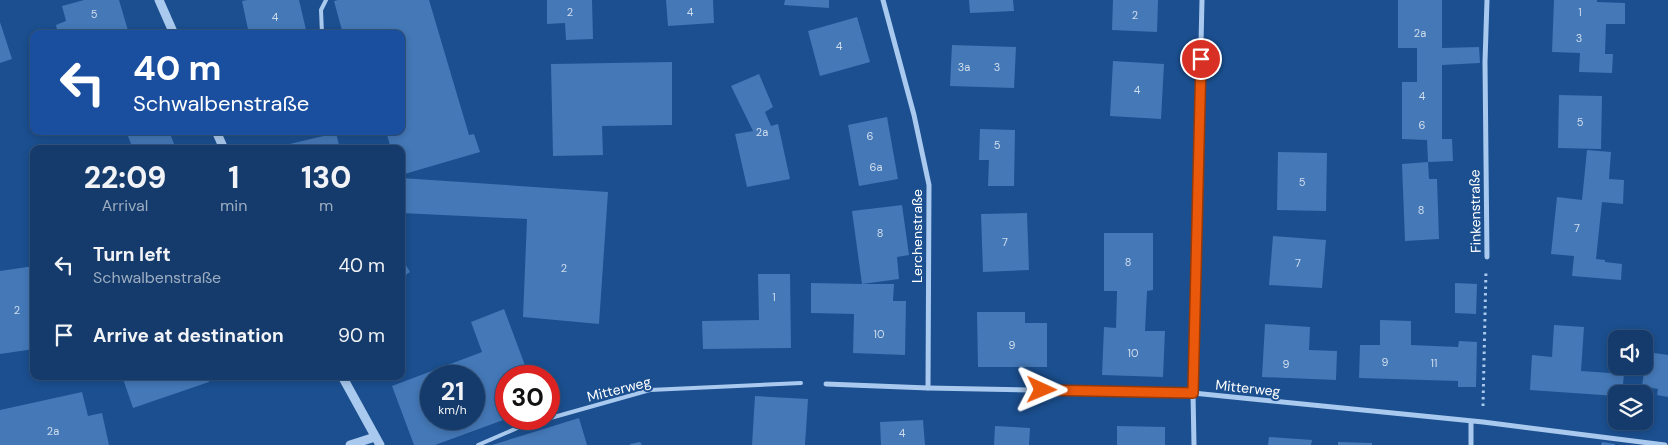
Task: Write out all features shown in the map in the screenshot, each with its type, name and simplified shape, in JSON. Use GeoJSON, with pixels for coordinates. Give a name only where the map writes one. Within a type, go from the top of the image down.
{"type":"FeatureCollection","features":[{"type":"Feature","properties":{"kind":"street"},"geometry":{"type":"LineString","coordinates":[[159,0],[172,30]]}},
{"type":"Feature","properties":{"kind":"street","name":"Lerchenstraße"},"geometry":{"type":"LineString","coordinates":[[883,0],[914,115],[929,185],[928,388]]}},
{"type":"Feature","properties":{"kind":"street"},"geometry":{"type":"LineString","coordinates":[[1194,445],[1193,393],[1202,0]]}},
{"type":"Feature","properties":{"kind":"street","name":"Finkenstraße"},"geometry":{"type":"LineString","coordinates":[[1486,257],[1485,62],[1487,0]]}},
{"type":"Feature","properties":{"kind":"street"},"geometry":{"type":"LineString","coordinates":[[344,380],[378,441],[350,445]]}},
{"type":"Feature","properties":{"kind":"street","name":"Mitterweg"},"geometry":{"type":"LineString","coordinates":[[826,384],[1193,393],[1483,422],[1665,445]]}},
{"type":"Feature","properties":{"kind":"street"},"geometry":{"type":"LineString","coordinates":[[1471,422],[1471,445]]}},
{"type":"Feature","properties":{"kind":"lane"},"geometry":{"type":"LineString","coordinates":[[322,30],[321,10],[326,0]]}},
{"type":"Feature","properties":{"kind":"lane","name":"Mitterweg"},"geometry":{"type":"LineString","coordinates":[[478,445],[522,426],[650,390],[801,383]]}},
{"type":"Feature","properties":{"kind":"path","name":"Finkenstraße"},"geometry":{"type":"LineString","coordinates":[[1483,422],[1486,257]]}},
{"type":"Feature","properties":{"kind":"building"},"geometry":{"type":"Polygon","coordinates":[[[84,0],[119,0],[128,30],[57,30],[56,25],[66,21],[62,6],[84,0]]]}},
{"type":"Feature","properties":{"kind":"building"},"geometry":{"type":"Polygon","coordinates":[[[299,0],[306,30],[248,30],[242,1],[299,0]]]}},
{"type":"Feature","properties":{"kind":"building"},"geometry":{"type":"Polygon","coordinates":[[[429,0],[469,135],[474,134],[480,152],[405,174],[405,145],[390,145],[387,135],[405,135],[405,30],[342,30],[334,1],[429,0]]]}},
{"type":"Feature","properties":{"kind":"building"},"geometry":{"type":"Polygon","coordinates":[[[547,0],[592,0],[593,39],[566,40],[565,23],[547,24],[547,0]]]}},
{"type":"Feature","properties":{"kind":"building"},"geometry":{"type":"Polygon","coordinates":[[[666,0],[713,0],[714,23],[668,26],[666,0]]]}},
{"type":"Feature","properties":{"kind":"building"},"geometry":{"type":"Polygon","coordinates":[[[785,0],[829,0],[829,8],[784,5],[785,0]]]}},
{"type":"Feature","properties":{"kind":"building"},"geometry":{"type":"Polygon","coordinates":[[[969,0],[1013,0],[1014,11],[970,13],[969,0]]]}},
{"type":"Feature","properties":{"kind":"building"},"geometry":{"type":"Polygon","coordinates":[[[1113,0],[1158,0],[1157,32],[1112,30],[1113,0]]]}},
{"type":"Feature","properties":{"kind":"building"},"geometry":{"type":"Polygon","coordinates":[[[1398,0],[1442,0],[1442,48],[1479,47],[1480,63],[1442,65],[1442,139],[1452,139],[1453,161],[1428,162],[1427,140],[1402,139],[1402,82],[1417,82],[1417,48],[1398,48],[1398,0]]]}},
{"type":"Feature","properties":{"kind":"building"},"geometry":{"type":"Polygon","coordinates":[[[1554,0],[1597,0],[1597,2],[1625,3],[1625,24],[1606,24],[1605,54],[1613,54],[1612,73],[1579,72],[1580,53],[1552,52],[1554,0]]]}},
{"type":"Feature","properties":{"kind":"building"},"geometry":{"type":"Polygon","coordinates":[[[857,17],[870,62],[820,76],[808,31],[857,17]]]}},
{"type":"Feature","properties":{"kind":"building"},"geometry":{"type":"Polygon","coordinates":[[[0,22],[12,59],[0,63],[0,22]]]}},
{"type":"Feature","properties":{"kind":"building"},"geometry":{"type":"Polygon","coordinates":[[[952,45],[1016,47],[1014,88],[950,86],[952,45]]]}},
{"type":"Feature","properties":{"kind":"building"},"geometry":{"type":"Polygon","coordinates":[[[1113,61],[1164,64],[1161,119],[1110,116],[1113,61]]]}},
{"type":"Feature","properties":{"kind":"building"},"geometry":{"type":"Polygon","coordinates":[[[672,62],[672,125],[602,126],[603,155],[553,156],[551,64],[672,62]]]}},
{"type":"Feature","properties":{"kind":"building"},"geometry":{"type":"Polygon","coordinates":[[[759,74],[773,107],[765,112],[771,126],[778,124],[790,179],[747,187],[735,134],[753,131],[731,86],[759,74]]]}},
{"type":"Feature","properties":{"kind":"building"},"geometry":{"type":"Polygon","coordinates":[[[1559,95],[1602,96],[1601,149],[1558,148],[1559,95]]]}},
{"type":"Feature","properties":{"kind":"building"},"geometry":{"type":"Polygon","coordinates":[[[887,117],[898,179],[859,186],[848,125],[887,117]]]}},
{"type":"Feature","properties":{"kind":"building"},"geometry":{"type":"Polygon","coordinates":[[[980,129],[1015,130],[1014,186],[988,186],[989,160],[979,160],[980,129]]]}},
{"type":"Feature","properties":{"kind":"building"},"geometry":{"type":"Polygon","coordinates":[[[128,135],[171,135],[174,145],[131,145],[128,135]]]}},
{"type":"Feature","properties":{"kind":"building"},"geometry":{"type":"Polygon","coordinates":[[[328,135],[336,135],[339,145],[286,145],[328,135]]]}},
{"type":"Feature","properties":{"kind":"building"},"geometry":{"type":"Polygon","coordinates":[[[1587,150],[1611,152],[1609,179],[1624,180],[1623,204],[1602,202],[1596,259],[1622,264],[1621,280],[1572,276],[1574,256],[1551,254],[1557,197],[1582,200],[1587,150]]]}},
{"type":"Feature","properties":{"kind":"building"},"geometry":{"type":"Polygon","coordinates":[[[1278,152],[1327,153],[1326,211],[1277,210],[1278,152]]]}},
{"type":"Feature","properties":{"kind":"building"},"geometry":{"type":"Polygon","coordinates":[[[1428,162],[1429,179],[1437,179],[1439,239],[1405,241],[1402,164],[1428,162]]]}},
{"type":"Feature","properties":{"kind":"building"},"geometry":{"type":"Polygon","coordinates":[[[405,178],[608,192],[599,324],[523,317],[527,219],[405,213],[405,178]]]}},
{"type":"Feature","properties":{"kind":"building"},"geometry":{"type":"Polygon","coordinates":[[[902,205],[909,255],[897,257],[899,279],[862,284],[852,211],[902,205]]]}},
{"type":"Feature","properties":{"kind":"building"},"geometry":{"type":"Polygon","coordinates":[[[1027,213],[1029,270],[983,272],[981,214],[1027,213]]]}},
{"type":"Feature","properties":{"kind":"building"},"geometry":{"type":"Polygon","coordinates":[[[1104,233],[1153,233],[1153,290],[1147,291],[1145,331],[1165,331],[1163,377],[1102,375],[1104,327],[1116,328],[1117,291],[1104,291],[1104,233]]]}},
{"type":"Feature","properties":{"kind":"building"},"geometry":{"type":"Polygon","coordinates":[[[1273,236],[1326,240],[1322,288],[1269,285],[1273,236]]]}},
{"type":"Feature","properties":{"kind":"building"},"geometry":{"type":"Polygon","coordinates":[[[405,264],[410,272],[405,275],[405,264]]]}},
{"type":"Feature","properties":{"kind":"building"},"geometry":{"type":"Polygon","coordinates":[[[30,267],[30,350],[0,354],[0,271],[30,267]]]}},
{"type":"Feature","properties":{"kind":"building"},"geometry":{"type":"Polygon","coordinates":[[[758,274],[790,274],[791,348],[703,349],[702,321],[759,320],[758,274]]]}},
{"type":"Feature","properties":{"kind":"building"},"geometry":{"type":"Polygon","coordinates":[[[811,283],[894,284],[893,301],[906,301],[905,355],[853,353],[854,314],[811,313],[811,283]]]}},
{"type":"Feature","properties":{"kind":"building"},"geometry":{"type":"Polygon","coordinates":[[[1455,283],[1477,284],[1476,314],[1455,313],[1455,283]]]}},
{"type":"Feature","properties":{"kind":"building"},"geometry":{"type":"Polygon","coordinates":[[[504,309],[525,365],[495,365],[495,423],[485,427],[485,365],[448,365],[482,352],[471,322],[504,309]]]}},
{"type":"Feature","properties":{"kind":"building"},"geometry":{"type":"Polygon","coordinates":[[[977,312],[1025,312],[1025,323],[1047,323],[1047,367],[978,367],[977,312]]]}},
{"type":"Feature","properties":{"kind":"building"},"geometry":{"type":"Polygon","coordinates":[[[1380,320],[1411,321],[1411,345],[1458,347],[1459,341],[1477,342],[1476,387],[1458,387],[1458,381],[1359,378],[1360,345],[1380,345],[1380,320]]]}},
{"type":"Feature","properties":{"kind":"building"},"geometry":{"type":"Polygon","coordinates":[[[1265,324],[1310,327],[1309,350],[1337,351],[1336,380],[1262,377],[1265,324]]]}},
{"type":"Feature","properties":{"kind":"building"},"geometry":{"type":"Polygon","coordinates":[[[1554,325],[1584,327],[1581,371],[1624,375],[1623,385],[1608,385],[1608,395],[1530,390],[1532,355],[1552,357],[1554,325]]]}},
{"type":"Feature","properties":{"kind":"building"},"geometry":{"type":"Polygon","coordinates":[[[1653,353],[1668,355],[1668,397],[1657,395],[1658,389],[1653,388],[1653,385],[1642,385],[1644,375],[1653,375],[1653,353]]]}},
{"type":"Feature","properties":{"kind":"building"},"geometry":{"type":"Polygon","coordinates":[[[420,375],[420,430],[476,430],[435,445],[414,445],[392,386],[420,375]]]}},
{"type":"Feature","properties":{"kind":"building"},"geometry":{"type":"Polygon","coordinates":[[[123,380],[208,380],[209,382],[133,408],[123,380]]]}},
{"type":"Feature","properties":{"kind":"building"},"geometry":{"type":"Polygon","coordinates":[[[82,392],[88,416],[102,413],[109,445],[0,445],[0,410],[82,392]]]}},
{"type":"Feature","properties":{"kind":"building"},"geometry":{"type":"Polygon","coordinates":[[[755,396],[808,399],[805,445],[752,445],[755,396]]]}},
{"type":"Feature","properties":{"kind":"building"},"geometry":{"type":"Polygon","coordinates":[[[579,418],[587,445],[492,445],[540,430],[560,430],[560,424],[579,418]]]}},
{"type":"Feature","properties":{"kind":"building"},"geometry":{"type":"Polygon","coordinates":[[[923,420],[925,445],[881,445],[880,422],[923,420]]]}},
{"type":"Feature","properties":{"kind":"building"},"geometry":{"type":"Polygon","coordinates":[[[995,426],[1030,428],[1029,445],[994,445],[995,426]]]}},
{"type":"Feature","properties":{"kind":"building"},"geometry":{"type":"Polygon","coordinates":[[[1117,426],[1165,427],[1165,445],[1117,445],[1117,426]]]}},
{"type":"Feature","properties":{"kind":"building"},"geometry":{"type":"Polygon","coordinates":[[[1269,437],[1312,440],[1311,445],[1268,445],[1269,437]]]}},
{"type":"Feature","properties":{"kind":"building"},"geometry":{"type":"Polygon","coordinates":[[[640,442],[642,445],[630,445],[630,444],[640,442]]]}},
{"type":"Feature","properties":{"kind":"building"},"geometry":{"type":"Polygon","coordinates":[[[1338,442],[1372,443],[1372,445],[1338,445],[1338,442]]]}},
{"type":"Feature","properties":{"kind":"building"},"geometry":{"type":"Polygon","coordinates":[[[1602,442],[1615,444],[1615,445],[1601,445],[1602,442]]]}},
{"type":"Feature","properties":{"kind":"route"},"geometry":{"type":"LineString","coordinates":[[1042,390],[1193,393],[1201,59]]}}]}
